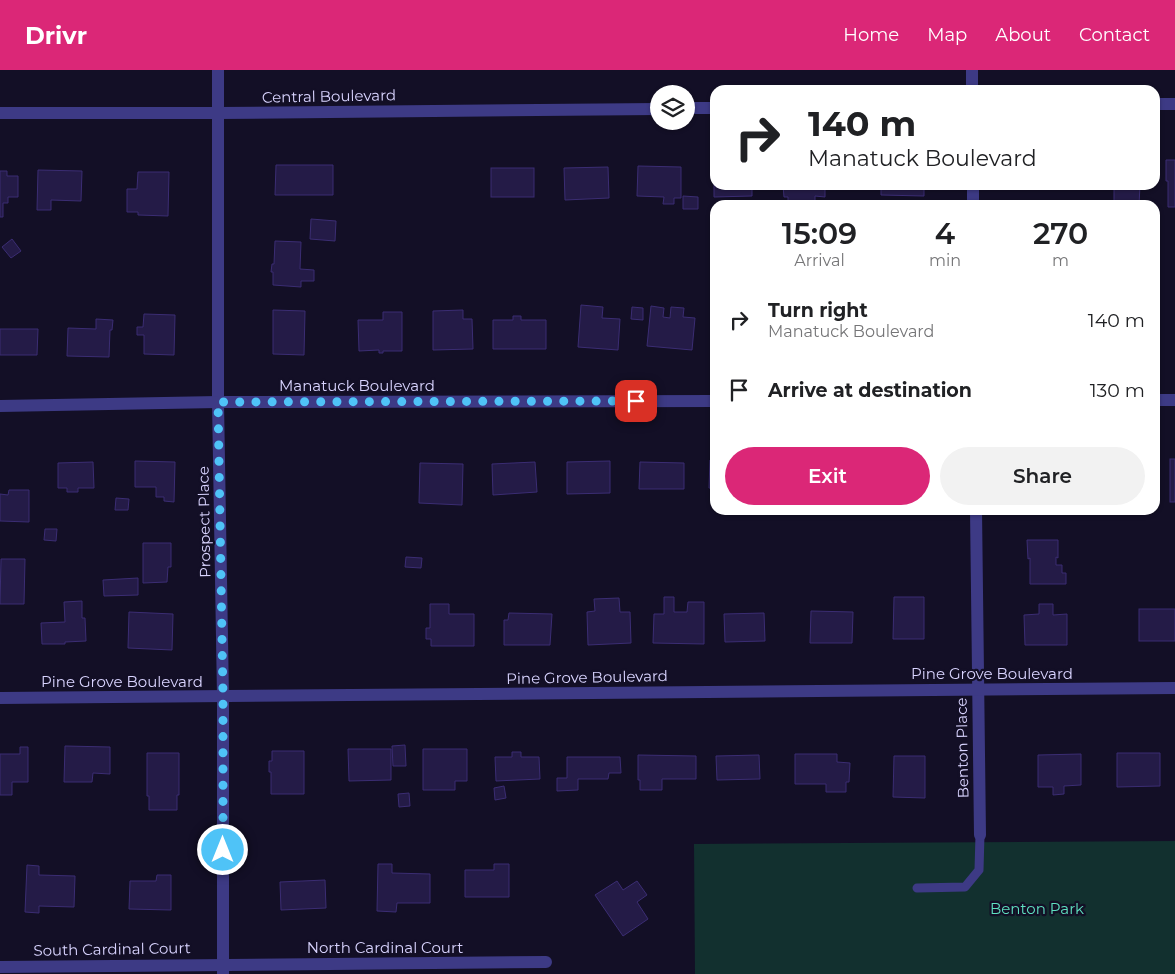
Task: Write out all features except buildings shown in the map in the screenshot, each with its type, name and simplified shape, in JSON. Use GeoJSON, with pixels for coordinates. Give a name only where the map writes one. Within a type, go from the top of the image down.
{"type":"FeatureCollection","features":[{"type":"Feature","properties":{"kind":"street","name":"Prospect Place"},"geometry":{"type":"LineString","coordinates":[[218,70],[218,402],[223,696],[223,969]]}},
{"type":"Feature","properties":{"kind":"street"},"geometry":{"type":"LineString","coordinates":[[972,70],[972,85]]}},
{"type":"Feature","properties":{"kind":"street"},"geometry":{"type":"LineString","coordinates":[[1160,104],[1175,104]]}},
{"type":"Feature","properties":{"kind":"street"},"geometry":{"type":"LineString","coordinates":[[695,108],[710,108]]}},
{"type":"Feature","properties":{"kind":"street","name":"Central Boulevard"},"geometry":{"type":"LineString","coordinates":[[0,113],[218,114],[650,109]]}},
{"type":"Feature","properties":{"kind":"street"},"geometry":{"type":"LineString","coordinates":[[1160,400],[1175,400]]}},
{"type":"Feature","properties":{"kind":"street","name":"Manatuck Boulevard"},"geometry":{"type":"LineString","coordinates":[[0,406],[218,402],[710,401]]}},
{"type":"Feature","properties":{"kind":"street","name":"Benton Place"},"geometry":{"type":"LineString","coordinates":[[976,515],[980,835]]}},
{"type":"Feature","properties":{"kind":"street","name":"Pine Grove Boulevard"},"geometry":{"type":"LineString","coordinates":[[0,698],[1175,688]]}},
{"type":"Feature","properties":{"kind":"street","name":"North Cardinal Court"},"geometry":{"type":"LineString","coordinates":[[223,969],[546,962]]}},
{"type":"Feature","properties":{"kind":"street","name":"South Cardinal Court"},"geometry":{"type":"LineString","coordinates":[[0,967],[223,969]]}},
{"type":"Feature","properties":{"kind":"lane"},"geometry":{"type":"LineString","coordinates":[[917,888],[965,887],[979,870],[980,835]]}},
{"type":"Feature","properties":{"kind":"green space","name":"Benton Park"},"geometry":{"type":"Polygon","coordinates":[[[1175,841],[1175,974],[695,974],[694,844],[1175,841]]]}},
{"type":"Feature","properties":{"kind":"route"},"geometry":{"type":"LineString","coordinates":[[223,850],[223,696],[218,402],[636,401]]}}]}
